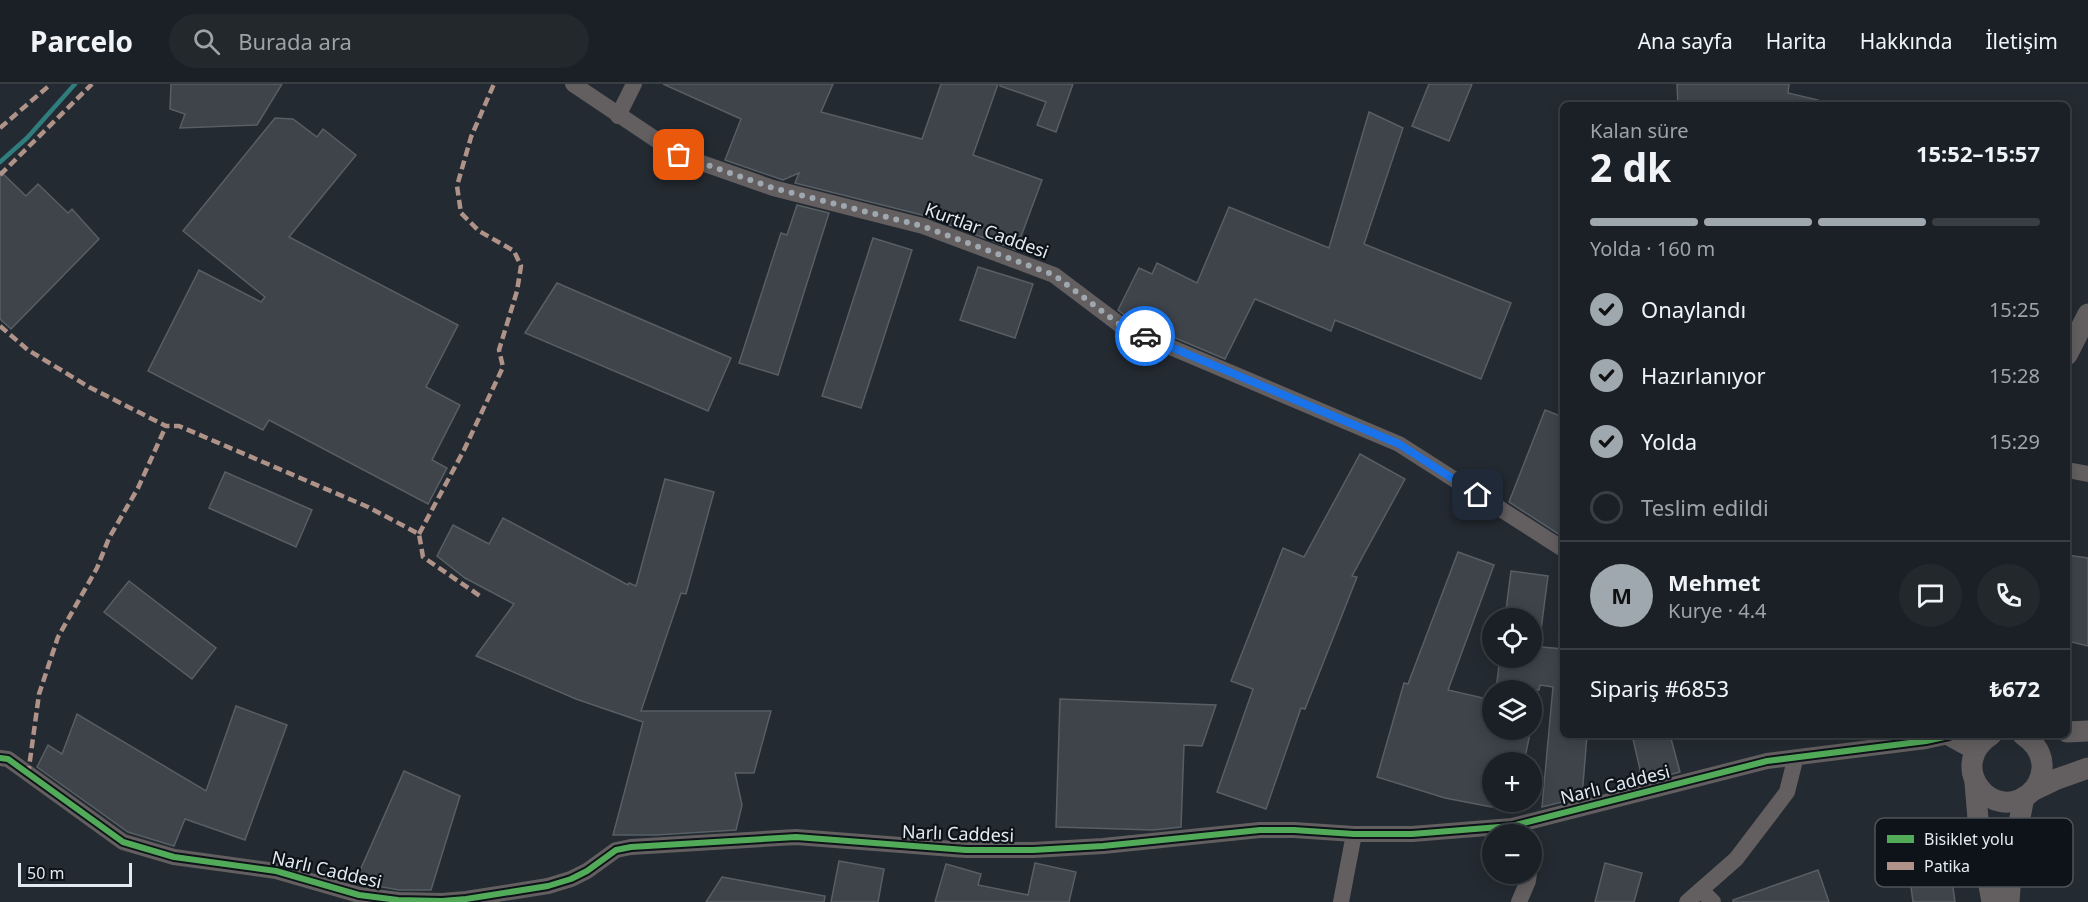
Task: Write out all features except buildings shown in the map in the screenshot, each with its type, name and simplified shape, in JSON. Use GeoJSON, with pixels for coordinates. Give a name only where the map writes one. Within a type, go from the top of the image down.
{"type":"FeatureCollection","features":[{"type":"Feature","properties":{"kind":"main road"},"geometry":{"type":"LineString","coordinates":[[2070,350],[2087,320]]}},
{"type":"Feature","properties":{"kind":"main road"},"geometry":{"type":"LineString","coordinates":[[2070,732],[2088,731]]}},
{"type":"Feature","properties":{"kind":"main road"},"geometry":{"type":"LineString","coordinates":[[1964,738],[1983,742],[1972,760],[1978,818]]}},
{"type":"Feature","properties":{"kind":"main road"},"geometry":{"type":"LineString","coordinates":[[2022,818],[2028,794],[2039,782],[2042,762],[2039,751],[2028,738]]}},
{"type":"Feature","properties":{"kind":"main road"},"geometry":{"type":"LineString","coordinates":[[1975,783],[1992,799],[2002,802],[2014,801],[2057,778],[2088,768]]}},
{"type":"Feature","properties":{"kind":"main road"},"geometry":{"type":"LineString","coordinates":[[1989,887],[1992,902]]}},
{"type":"Feature","properties":{"kind":"main road"},"geometry":{"type":"LineString","coordinates":[[2009,902],[2010,887]]}},
{"type":"Feature","properties":{"kind":"street","name":"Kurtlar Caddesi"},"geometry":{"type":"LineString","coordinates":[[573,84],[679,155],[773,188],[922,226],[1054,275],[1123,327],[1399,444],[1560,547]]}},
{"type":"Feature","properties":{"kind":"street"},"geometry":{"type":"LineString","coordinates":[[618,116],[634,84]]}},
{"type":"Feature","properties":{"kind":"street"},"geometry":{"type":"LineString","coordinates":[[2070,471],[2088,474]]}},
{"type":"Feature","properties":{"kind":"street","name":"Narlı Caddesi"},"geometry":{"type":"LineString","coordinates":[[1542,825],[1737,768],[1879,740],[1926,741],[1938,738]]}},
{"type":"Feature","properties":{"kind":"street","name":"Narlı Caddesi"},"geometry":{"type":"LineString","coordinates":[[0,758],[8,759],[123,842],[174,857],[276,871],[359,895],[398,900],[466,899],[548,886],[587,871],[616,850],[631,847],[796,837],[966,850],[1033,850],[1103,846],[1260,830],[1354,834],[1482,830]]}},
{"type":"Feature","properties":{"kind":"street"},"geometry":{"type":"LineString","coordinates":[[1687,902],[1736,859],[1787,792],[1794,764],[1791,758]]}},
{"type":"Feature","properties":{"kind":"street"},"geometry":{"type":"LineString","coordinates":[[1341,902],[1354,834]]}},
{"type":"Feature","properties":{"kind":"street"},"geometry":{"type":"LineString","coordinates":[[1519,902],[1527,884]]}},
{"type":"Feature","properties":{"kind":"street"},"geometry":{"type":"LineString","coordinates":[[1701,890],[1713,902]]}},
{"type":"Feature","properties":{"kind":"waterway"},"geometry":{"type":"LineString","coordinates":[[0,162],[27,138],[75,84]]}},
{"type":"Feature","properties":{"kind":"marked path"},"geometry":{"type":"LineString","coordinates":[[0,128],[51,84]]}},
{"type":"Feature","properties":{"kind":"marked path"},"geometry":{"type":"LineString","coordinates":[[0,175],[92,84]]}},
{"type":"Feature","properties":{"kind":"marked path"},"geometry":{"type":"LineString","coordinates":[[419,534],[464,450],[503,367],[499,350],[517,291],[521,266],[514,251],[479,231],[461,213],[457,186],[471,137],[494,84]]}},
{"type":"Feature","properties":{"kind":"marked path"},"geometry":{"type":"LineString","coordinates":[[0,326],[28,350],[89,387],[166,426],[179,426],[368,507],[419,534],[423,557],[483,598]]}},
{"type":"Feature","properties":{"kind":"marked path"},"geometry":{"type":"LineString","coordinates":[[28,775],[39,694],[58,637],[97,568],[109,538],[138,488],[166,426]]}},
{"type":"Feature","properties":{"kind":"cycle path"},"geometry":{"type":"LineString","coordinates":[[0,758],[8,759],[123,842],[174,857],[276,871],[359,895],[398,900],[442,901],[548,886],[587,871],[616,850],[631,847],[796,837],[966,850],[1033,850],[1103,846],[1260,830],[1412,834],[1512,826],[1767,761],[1940,738]]}},
{"type":"Feature","properties":{"kind":"way so far"},"geometry":{"type":"LineString","coordinates":[[679,155],[773,188],[922,226],[1054,275],[1123,327],[1145,336]]}},
{"type":"Feature","properties":{"kind":"route"},"geometry":{"type":"LineString","coordinates":[[1145,336],[1399,444],[1478,495]]}}]}
